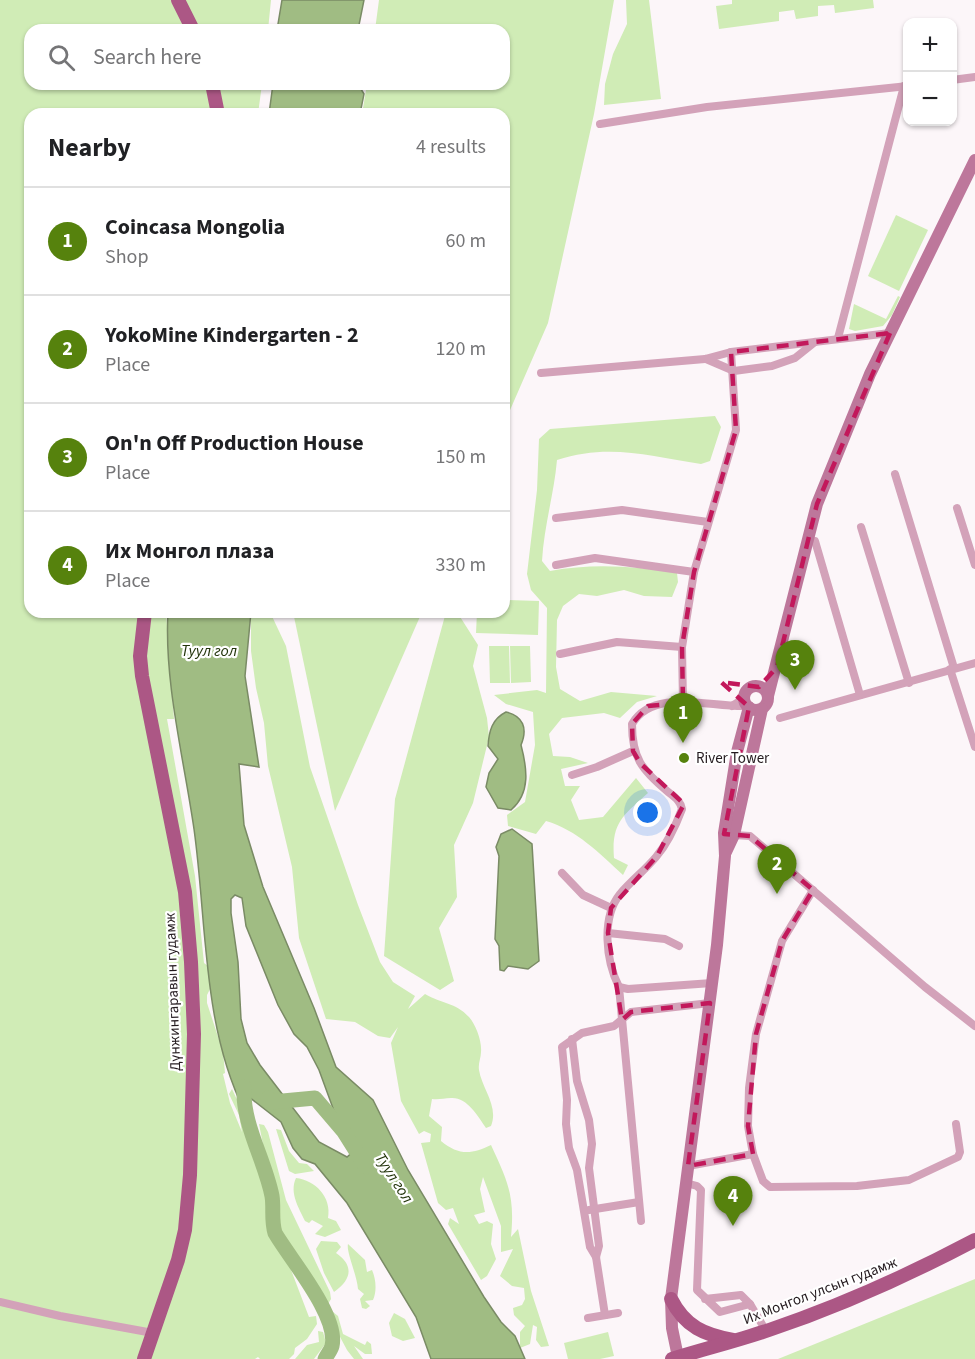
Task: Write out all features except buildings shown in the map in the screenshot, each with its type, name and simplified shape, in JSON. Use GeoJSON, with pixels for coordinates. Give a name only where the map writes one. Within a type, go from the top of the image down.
{"type":"FeatureCollection","features":[{"type":"Feature","properties":{"kind":"main road"},"geometry":{"type":"LineString","coordinates":[[178,0],[190,24]]}},
{"type":"Feature","properties":{"kind":"main road"},"geometry":{"type":"LineString","coordinates":[[214,90],[217,108]]}},
{"type":"Feature","properties":{"kind":"main road","name":"Дүнжингаравын гудамж"},"geometry":{"type":"LineString","coordinates":[[144,618],[141,649],[142,676],[185,892],[194,1034],[187,1215],[178,1260],[144,1359]]}},
{"type":"Feature","properties":{"kind":"main road","name":"Их Монгол улсын гудамж"},"geometry":{"type":"LineString","coordinates":[[675,1358],[766,1331],[869,1291],[975,1240]]}},
{"type":"Feature","properties":{"kind":"main road"},"geometry":{"type":"LineString","coordinates":[[671,1299],[680,1315],[694,1328],[708,1335],[735,1341]]}},
{"type":"Feature","properties":{"kind":"street"},"geometry":{"type":"LineString","coordinates":[[957,79],[975,77]]}},
{"type":"Feature","properties":{"kind":"street"},"geometry":{"type":"LineString","coordinates":[[600,124],[717,106],[903,86]]}},
{"type":"Feature","properties":{"kind":"street"},"geometry":{"type":"LineString","coordinates":[[838,338],[903,97]]}},
{"type":"Feature","properties":{"kind":"street"},"geometry":{"type":"LineString","coordinates":[[642,1221],[619,987],[612,973],[608,933],[611,908],[620,894],[657,856],[682,809],[678,800],[649,776],[633,751],[632,724],[641,711],[656,704],[683,703],[728,707],[767,703],[763,691],[777,667],[817,504],[890,333],[975,160]]}},
{"type":"Feature","properties":{"kind":"street"},"geometry":{"type":"LineString","coordinates":[[541,373],[705,358],[731,352],[890,333]]}},
{"type":"Feature","properties":{"kind":"street"},"geometry":{"type":"LineString","coordinates":[[705,358],[734,371],[773,366],[795,358],[815,342]]}},
{"type":"Feature","properties":{"kind":"street"},"geometry":{"type":"LineString","coordinates":[[683,703],[682,647],[694,572],[736,430],[731,352]]}},
{"type":"Feature","properties":{"kind":"street"},"geometry":{"type":"LineString","coordinates":[[895,474],[975,747]]}},
{"type":"Feature","properties":{"kind":"street"},"geometry":{"type":"LineString","coordinates":[[957,508],[975,566]]}},
{"type":"Feature","properties":{"kind":"street"},"geometry":{"type":"LineString","coordinates":[[556,518],[622,510],[708,522]]}},
{"type":"Feature","properties":{"kind":"street"},"geometry":{"type":"LineString","coordinates":[[861,527],[909,683]]}},
{"type":"Feature","properties":{"kind":"street"},"geometry":{"type":"LineString","coordinates":[[815,541],[860,695]]}},
{"type":"Feature","properties":{"kind":"street"},"geometry":{"type":"LineString","coordinates":[[556,565],[595,558],[694,572]]}},
{"type":"Feature","properties":{"kind":"street"},"geometry":{"type":"LineString","coordinates":[[560,654],[617,642],[682,647]]}},
{"type":"Feature","properties":{"kind":"street"},"geometry":{"type":"LineString","coordinates":[[780,717],[975,663]]}},
{"type":"Feature","properties":{"kind":"street"},"geometry":{"type":"LineString","coordinates":[[725,856],[734,835],[751,705],[750,688],[763,691]]}},
{"type":"Feature","properties":{"kind":"street"},"geometry":{"type":"LineString","coordinates":[[675,1358],[671,1299],[710,1003],[725,856],[724,833],[737,752],[751,705]]}},
{"type":"Feature","properties":{"kind":"street"},"geometry":{"type":"LineString","coordinates":[[572,775],[633,751]]}},
{"type":"Feature","properties":{"kind":"street"},"geometry":{"type":"LineString","coordinates":[[734,835],[750,836],[925,987],[975,1026]]}},
{"type":"Feature","properties":{"kind":"street"},"geometry":{"type":"LineString","coordinates":[[562,873],[583,895],[611,908]]}},
{"type":"Feature","properties":{"kind":"street"},"geometry":{"type":"LineString","coordinates":[[813,890],[782,941],[756,1034],[749,1088],[748,1126],[753,1154],[763,1181],[770,1187],[857,1186],[909,1180],[958,1157],[960,1152],[956,1124]]}},
{"type":"Feature","properties":{"kind":"street"},"geometry":{"type":"LineString","coordinates":[[608,933],[665,939],[679,946]]}},
{"type":"Feature","properties":{"kind":"street"},"geometry":{"type":"LineString","coordinates":[[619,987],[628,989],[712,983]]}},
{"type":"Feature","properties":{"kind":"street"},"geometry":{"type":"LineString","coordinates":[[605,1315],[596,1257],[590,1247],[577,1170],[569,1148],[566,1124],[567,1100],[561,1050],[582,1033],[614,1026],[632,1012],[710,1003]]}},
{"type":"Feature","properties":{"kind":"street"},"geometry":{"type":"LineString","coordinates":[[572,1039],[577,1081],[589,1120],[592,1144],[589,1168],[599,1246],[596,1257]]}},
{"type":"Feature","properties":{"kind":"street"},"geometry":{"type":"LineString","coordinates":[[688,1166],[753,1154]]}},
{"type":"Feature","properties":{"kind":"street"},"geometry":{"type":"LineString","coordinates":[[686,1183],[700,1188],[695,1286],[705,1299],[722,1312],[750,1304]]}},
{"type":"Feature","properties":{"kind":"street"},"geometry":{"type":"LineString","coordinates":[[583,1211],[639,1202]]}},
{"type":"Feature","properties":{"kind":"street"},"geometry":{"type":"LineString","coordinates":[[705,1299],[741,1295],[750,1304],[766,1331]]}},
{"type":"Feature","properties":{"kind":"street"},"geometry":{"type":"LineString","coordinates":[[0,1302],[60,1316],[153,1333]]}},
{"type":"Feature","properties":{"kind":"street"},"geometry":{"type":"LineString","coordinates":[[588,1318],[618,1313]]}},
{"type":"Feature","properties":{"kind":"highlighted area"},"geometry":{"type":"Polygon","coordinates":[[[890,333],[817,504],[777,667],[759,687],[721,682],[749,707],[724,834],[750,836],[813,890],[782,941],[756,1034],[748,1126],[753,1154],[688,1166],[710,1003],[631,1012],[622,1020],[608,933],[611,908],[657,856],[684,804],[640,763],[633,751],[632,724],[648,706],[683,703],[682,647],[694,572],[736,430],[731,352],[890,333]]]}},
{"type":"Feature","properties":{"kind":"shaded area"},"geometry":{"type":"Polygon","coordinates":[[[0,0],[271,0],[269,24],[24,24],[24,90],[261,90],[259,108],[24,108],[24,618],[166,618],[174,719],[167,719],[195,876],[204,963],[208,966],[210,989],[207,1003],[223,1052],[225,1073],[223,1074],[230,1103],[242,1132],[239,1115],[229,1094],[232,1089],[247,1121],[268,1198],[270,1230],[288,1262],[309,1317],[316,1316],[317,1324],[307,1339],[295,1348],[294,1354],[289,1359],[260,1359],[258,1357],[255,1359],[0,1359],[0,0]]]}},
{"type":"Feature","properties":{"kind":"shaded area"},"geometry":{"type":"Polygon","coordinates":[[[379,0],[614,0],[594,114],[548,323],[510,410],[510,108],[363,108],[366,90],[510,90],[510,24],[376,24],[379,0]]]}},
{"type":"Feature","properties":{"kind":"shaded area"},"geometry":{"type":"Polygon","coordinates":[[[626,0],[649,0],[661,99],[604,105],[605,84],[613,54],[627,24],[626,0]]]}},
{"type":"Feature","properties":{"kind":"shaded area"},"geometry":{"type":"Polygon","coordinates":[[[732,0],[873,0],[874,8],[835,13],[834,5],[818,6],[818,16],[796,19],[794,10],[779,12],[779,21],[719,29],[716,6],[732,4],[732,0]]]}},
{"type":"Feature","properties":{"kind":"shaded area"},"geometry":{"type":"Polygon","coordinates":[[[896,215],[928,230],[899,291],[868,276],[896,215]]]}},
{"type":"Feature","properties":{"kind":"shaded area"},"geometry":{"type":"Polygon","coordinates":[[[898,296],[900,297],[892,315],[883,326],[855,331],[849,329],[854,304],[886,319],[898,296]]]}},
{"type":"Feature","properties":{"kind":"shaded area"},"geometry":{"type":"Polygon","coordinates":[[[715,416],[721,427],[710,461],[701,464],[612,452],[594,452],[557,460],[542,561],[550,571],[614,566],[677,573],[678,582],[672,597],[644,596],[624,590],[597,596],[579,594],[563,606],[557,620],[556,667],[560,689],[580,701],[611,692],[657,696],[637,702],[620,718],[604,713],[562,718],[549,734],[553,756],[570,757],[588,763],[561,769],[565,786],[580,786],[571,800],[579,820],[603,817],[636,778],[648,793],[626,814],[617,827],[614,858],[628,865],[623,875],[578,836],[557,825],[546,821],[536,834],[508,826],[507,815],[525,802],[535,745],[533,712],[506,704],[494,695],[537,690],[546,693],[547,608],[531,590],[527,574],[537,490],[539,439],[550,429],[715,416]]]}},
{"type":"Feature","properties":{"kind":"shaded area"},"geometry":{"type":"Polygon","coordinates":[[[510,600],[539,601],[538,635],[476,633],[477,618],[510,618],[510,600]]]}},
{"type":"Feature","properties":{"kind":"shaded area"},"geometry":{"type":"Polygon","coordinates":[[[251,618],[273,618],[286,646],[310,767],[380,962],[393,982],[415,996],[408,1009],[425,994],[459,1008],[469,1017],[476,1029],[481,1048],[479,1070],[493,1111],[491,1126],[486,1128],[472,1108],[462,1101],[451,1098],[432,1099],[429,1116],[442,1127],[441,1141],[453,1149],[471,1152],[491,1145],[509,1190],[512,1211],[511,1237],[518,1229],[531,1291],[549,1346],[541,1347],[536,1340],[537,1327],[533,1325],[530,1344],[520,1348],[520,1332],[525,1326],[514,1315],[513,1308],[522,1305],[525,1299],[524,1288],[512,1286],[500,1276],[513,1249],[501,1252],[501,1226],[483,1177],[480,1189],[485,1212],[474,1215],[479,1224],[487,1221],[493,1224],[491,1244],[496,1259],[487,1276],[481,1280],[448,1224],[450,1218],[459,1224],[453,1208],[446,1210],[438,1203],[421,1143],[430,1142],[431,1134],[424,1131],[419,1134],[401,1101],[391,1043],[398,1027],[390,1038],[378,1036],[355,1022],[326,1019],[299,938],[292,867],[268,766],[264,723],[251,651],[251,618]]]}},
{"type":"Feature","properties":{"kind":"shaded area"},"geometry":{"type":"Polygon","coordinates":[[[294,618],[419,618],[335,811],[294,618]]]}},
{"type":"Feature","properties":{"kind":"shaded area"},"geometry":{"type":"Polygon","coordinates":[[[444,618],[461,618],[478,645],[473,666],[487,718],[489,737],[473,803],[454,845],[457,897],[439,928],[454,981],[440,990],[384,956],[395,799],[444,618]]]}},
{"type":"Feature","properties":{"kind":"shaded area"},"geometry":{"type":"Polygon","coordinates":[[[489,646],[509,646],[510,683],[490,683],[489,646]]]}},
{"type":"Feature","properties":{"kind":"shaded area"},"geometry":{"type":"Polygon","coordinates":[[[510,646],[530,646],[531,682],[511,683],[510,646]]]}},
{"type":"Feature","properties":{"kind":"shaded area"},"geometry":{"type":"Polygon","coordinates":[[[259,1124],[264,1125],[268,1132],[286,1200],[330,1292],[331,1299],[328,1304],[300,1259],[278,1232],[276,1186],[266,1160],[259,1124]]]}},
{"type":"Feature","properties":{"kind":"shaded area"},"geometry":{"type":"Polygon","coordinates":[[[276,1129],[281,1130],[289,1151],[299,1163],[307,1164],[314,1171],[295,1174],[289,1171],[276,1129]]]}},
{"type":"Feature","properties":{"kind":"shaded area"},"geometry":{"type":"Polygon","coordinates":[[[296,1178],[310,1182],[321,1191],[329,1210],[328,1218],[336,1221],[341,1230],[325,1237],[315,1234],[323,1226],[312,1220],[309,1223],[305,1221],[294,1195],[296,1178]]]}},
{"type":"Feature","properties":{"kind":"shaded area"},"geometry":{"type":"Polygon","coordinates":[[[321,1241],[337,1242],[341,1247],[336,1253],[348,1268],[347,1278],[334,1292],[324,1273],[316,1249],[321,1241]]]}},
{"type":"Feature","properties":{"kind":"shaded area"},"geometry":{"type":"Polygon","coordinates":[[[348,1244],[365,1260],[367,1272],[372,1270],[374,1277],[373,1300],[365,1301],[370,1306],[366,1309],[362,1308],[360,1299],[364,1294],[358,1289],[348,1244]]]}},
{"type":"Feature","properties":{"kind":"shaded area"},"geometry":{"type":"Polygon","coordinates":[[[975,1279],[975,1359],[778,1359],[975,1279]]]}},
{"type":"Feature","properties":{"kind":"shaded area"},"geometry":{"type":"Polygon","coordinates":[[[333,1312],[338,1316],[343,1334],[365,1345],[367,1341],[371,1344],[372,1354],[365,1354],[354,1346],[363,1359],[354,1359],[331,1320],[333,1312]]]}},
{"type":"Feature","properties":{"kind":"shaded area"},"geometry":{"type":"Polygon","coordinates":[[[394,1313],[405,1319],[415,1338],[403,1341],[392,1336],[389,1323],[394,1313]]]}},
{"type":"Feature","properties":{"kind":"shaded area"},"geometry":{"type":"Polygon","coordinates":[[[318,1331],[323,1332],[326,1343],[314,1359],[295,1359],[307,1345],[319,1342],[318,1331]]]}},
{"type":"Feature","properties":{"kind":"shaded area"},"geometry":{"type":"Polygon","coordinates":[[[608,1332],[614,1356],[600,1359],[568,1359],[564,1343],[608,1332]]]}},
{"type":"Feature","properties":{"kind":"water"},"geometry":{"type":"Polygon","coordinates":[[[282,0],[364,0],[359,24],[278,24],[282,0]]]}},
{"type":"Feature","properties":{"kind":"water"},"geometry":{"type":"Polygon","coordinates":[[[272,90],[362,90],[364,94],[361,108],[270,108],[272,90]]]}},
{"type":"Feature","properties":{"kind":"water","name":"Туул гол"},"geometry":{"type":"Polygon","coordinates":[[[168,618],[250,618],[245,676],[259,767],[239,764],[244,825],[263,887],[336,1067],[373,1100],[408,1170],[484,1297],[501,1322],[515,1336],[525,1359],[431,1359],[416,1317],[347,1203],[315,1164],[302,1159],[293,1148],[281,1122],[249,1097],[249,1105],[244,1110],[230,1077],[213,1008],[194,829],[169,666],[168,618]],[[235,895],[231,899],[231,913],[238,962],[241,1019],[247,1043],[260,1065],[319,1142],[347,1157],[357,1148],[334,1111],[319,1070],[307,1047],[294,1034],[278,1005],[246,926],[242,898],[235,895]]]}},
{"type":"Feature","properties":{"kind":"water"},"geometry":{"type":"Polygon","coordinates":[[[506,712],[516,716],[524,728],[521,745],[526,771],[525,788],[511,810],[498,808],[486,787],[489,773],[498,759],[488,746],[490,730],[497,718],[506,712]]]}},
{"type":"Feature","properties":{"kind":"water"},"geometry":{"type":"Polygon","coordinates":[[[512,829],[532,844],[539,961],[528,969],[508,966],[504,971],[500,970],[499,946],[495,939],[499,856],[496,847],[501,834],[512,829]]]}},
{"type":"Feature","properties":{"kind":"waterway","name":"Туул гол"},"geometry":{"type":"LineString","coordinates":[[244,1087],[244,1101],[250,1128],[272,1196],[275,1233],[312,1288],[328,1319],[332,1346],[325,1359]]}},
{"type":"Feature","properties":{"kind":"waterway","name":"Туул гол"},"geometry":{"type":"LineString","coordinates":[[268,1098],[272,1102],[315,1098],[344,1132],[366,1167]]}},
{"type":"Feature","properties":{"kind":"place","name":"On'n Off Production House"},"geometry":{"type":"Point","coordinates":[795,690]}},
{"type":"Feature","properties":{"kind":"place","name":"Coincasa Mongolia"},"geometry":{"type":"Point","coordinates":[683,743]}},
{"type":"Feature","properties":{"kind":"place","name":"River Tower"},"geometry":{"type":"Point","coordinates":[684,758]}},
{"type":"Feature","properties":{"kind":"place","name":"YokoMine Kindergarten - 2"},"geometry":{"type":"Point","coordinates":[777,894]}},
{"type":"Feature","properties":{"kind":"place","name":"Их Монгол плаза"},"geometry":{"type":"Point","coordinates":[733,1226]}}]}
